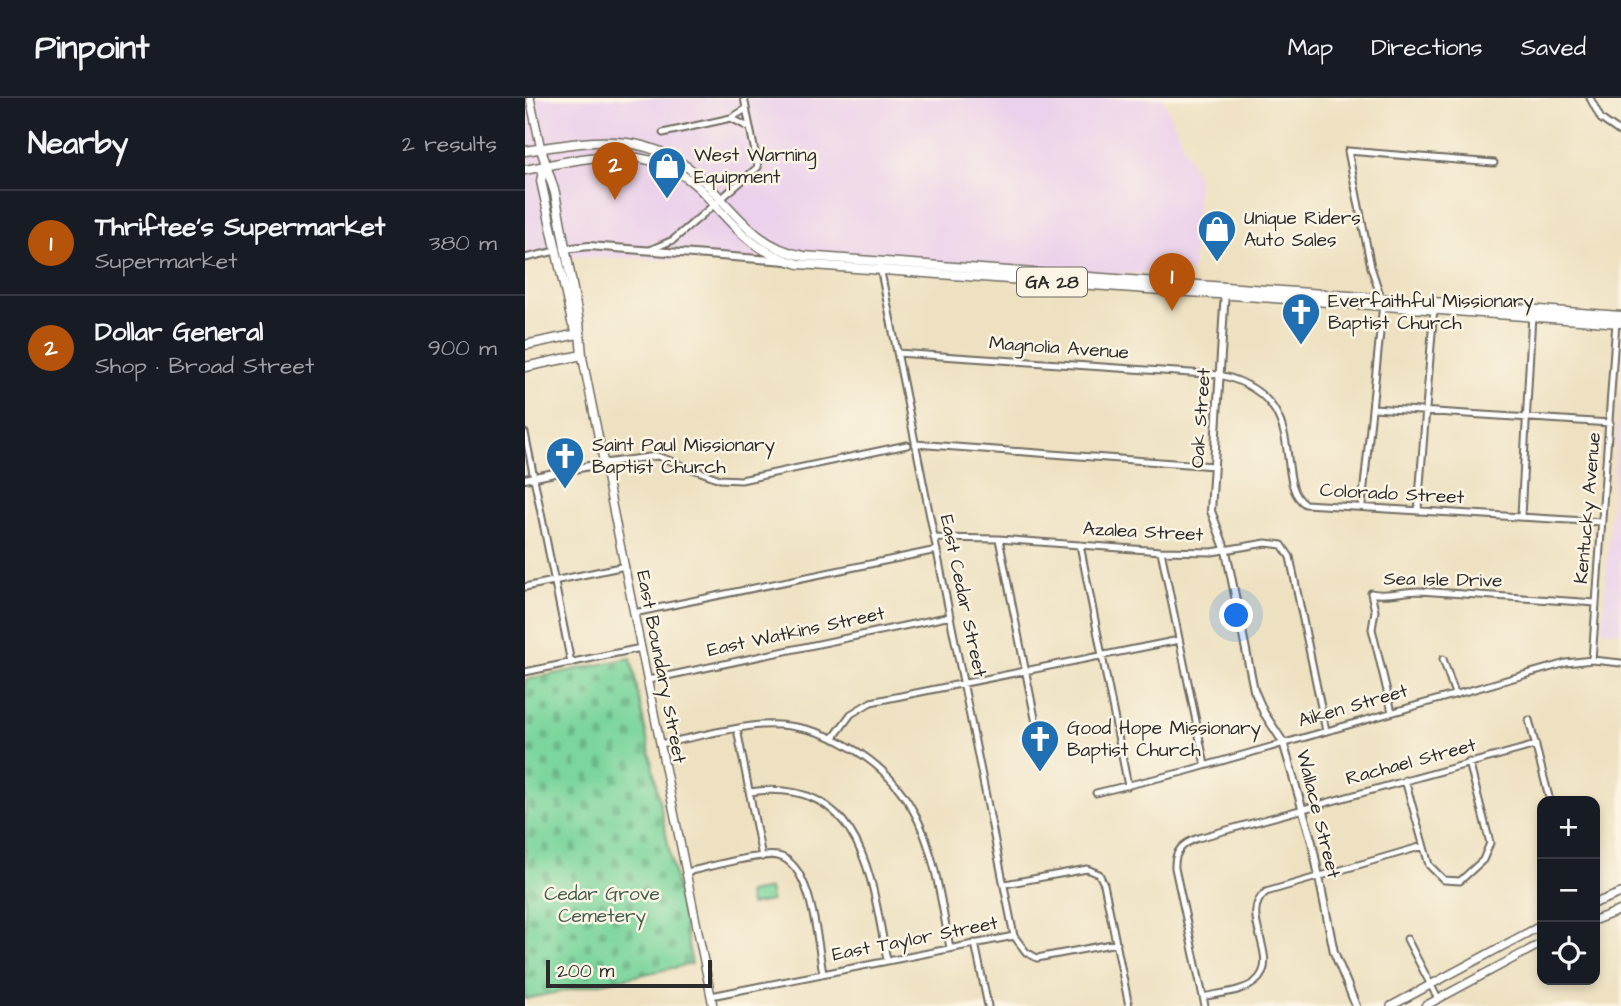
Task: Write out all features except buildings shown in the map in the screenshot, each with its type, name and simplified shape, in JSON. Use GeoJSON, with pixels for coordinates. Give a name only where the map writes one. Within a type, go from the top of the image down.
{"type":"FeatureCollection","features":[{"type":"Feature","properties":{"kind":"main road","name":"East Boundary Street"},"geometry":{"type":"LineString","coordinates":[[530,98],[544,166],[541,181],[561,250],[572,322],[578,334],[713,1006]]}},
{"type":"Feature","properties":{"kind":"main road","name":"GA 28"},"geometry":{"type":"LineString","coordinates":[[525,151],[597,139],[648,147],[693,171],[752,244],[788,261],[1225,289],[1619,319]]}},
{"type":"Feature","properties":{"kind":"main road","name":"GA 28"},"geometry":{"type":"LineString","coordinates":[[525,170],[609,154],[644,159],[682,175],[766,243],[794,254],[880,266]]}},
{"type":"Feature","properties":{"kind":"main road"},"geometry":{"type":"LineString","coordinates":[[525,345],[578,334]]}},
{"type":"Feature","properties":{"kind":"main road"},"geometry":{"type":"LineString","coordinates":[[525,367],[582,355]]}},
{"type":"Feature","properties":{"kind":"main road"},"geometry":{"type":"LineString","coordinates":[[1600,900],[1621,893]]}},
{"type":"Feature","properties":{"kind":"main road"},"geometry":{"type":"LineString","coordinates":[[1600,918],[1621,910]]}},
{"type":"Feature","properties":{"kind":"main road"},"geometry":{"type":"LineString","coordinates":[[1391,1006],[1537,928]]}},
{"type":"Feature","properties":{"kind":"main road"},"geometry":{"type":"LineString","coordinates":[[1426,1006],[1537,946]]}},
{"type":"Feature","properties":{"kind":"street"},"geometry":{"type":"LineString","coordinates":[[650,250],[673,240],[758,167],[744,98]]}},
{"type":"Feature","properties":{"kind":"street"},"geometry":{"type":"LineString","coordinates":[[1590,98],[1601,119],[1621,134]]}},
{"type":"Feature","properties":{"kind":"street"},"geometry":{"type":"LineString","coordinates":[[663,133],[731,118],[746,109]]}},
{"type":"Feature","properties":{"kind":"street"},"geometry":{"type":"LineString","coordinates":[[731,118],[750,128]]}},
{"type":"Feature","properties":{"kind":"street"},"geometry":{"type":"LineString","coordinates":[[1362,505],[1381,300],[1348,150],[1494,163]]}},
{"type":"Feature","properties":{"kind":"street"},"geometry":{"type":"LineString","coordinates":[[525,258],[581,246],[788,261]]}},
{"type":"Feature","properties":{"kind":"street","name":"East Cedar Street"},"geometry":{"type":"LineString","coordinates":[[880,266],[1014,936]]}},
{"type":"Feature","properties":{"kind":"street","name":"Oak Street"},"geometry":{"type":"LineString","coordinates":[[1225,289],[1212,512],[1226,551]]}},
{"type":"Feature","properties":{"kind":"street"},"geometry":{"type":"LineString","coordinates":[[1418,510],[1434,304]]}},
{"type":"Feature","properties":{"kind":"street"},"geometry":{"type":"LineString","coordinates":[[1521,516],[1532,311]]}},
{"type":"Feature","properties":{"kind":"street","name":"Kentucky Avenue"},"geometry":{"type":"LineString","coordinates":[[1592,660],[1619,319]]}},
{"type":"Feature","properties":{"kind":"street","name":"Magnolia Avenue"},"geometry":{"type":"LineString","coordinates":[[897,353],[1220,375]]}},
{"type":"Feature","properties":{"kind":"street","name":"Colorado Street"},"geometry":{"type":"LineString","coordinates":[[1220,375],[1262,397],[1280,416],[1294,486],[1303,503],[1318,507],[1362,505],[1602,522]]}},
{"type":"Feature","properties":{"kind":"street"},"geometry":{"type":"LineString","coordinates":[[1373,408],[1611,423]]}},
{"type":"Feature","properties":{"kind":"street"},"geometry":{"type":"LineString","coordinates":[[525,433],[571,663]]}},
{"type":"Feature","properties":{"kind":"street"},"geometry":{"type":"LineString","coordinates":[[915,444],[1214,466]]}},
{"type":"Feature","properties":{"kind":"street"},"geometry":{"type":"LineString","coordinates":[[525,479],[604,463],[657,456],[720,479],[741,480],[907,445]]}},
{"type":"Feature","properties":{"kind":"street","name":"Azalea Street"},"geometry":{"type":"LineString","coordinates":[[934,538],[999,539],[1161,551],[1226,551],[1266,543],[1285,547],[1289,553],[1326,731]]}},
{"type":"Feature","properties":{"kind":"street"},"geometry":{"type":"LineString","coordinates":[[999,539],[1039,738]]}},
{"type":"Feature","properties":{"kind":"street"},"geometry":{"type":"LineString","coordinates":[[1080,545],[1128,786]]}},
{"type":"Feature","properties":{"kind":"street"},"geometry":{"type":"LineString","coordinates":[[634,613],[937,550]]}},
{"type":"Feature","properties":{"kind":"street"},"geometry":{"type":"LineString","coordinates":[[1161,551],[1205,765]]}},
{"type":"Feature","properties":{"kind":"street","name":"Wallace Street"},"geometry":{"type":"LineString","coordinates":[[1226,551],[1254,690],[1264,713],[1283,742],[1303,808],[1334,952],[1356,1006]]}},
{"type":"Feature","properties":{"kind":"street"},"geometry":{"type":"LineString","coordinates":[[525,587],[625,566]]}},
{"type":"Feature","properties":{"kind":"street","name":"Sea Isle Drive"},"geometry":{"type":"LineString","coordinates":[[1392,712],[1372,629],[1375,611],[1371,593],[1386,596],[1419,591],[1596,603]]}},
{"type":"Feature","properties":{"kind":"street","name":"East Watkins Street"},"geometry":{"type":"LineString","coordinates":[[648,680],[951,616]]}},
{"type":"Feature","properties":{"kind":"street"},"geometry":{"type":"LineString","coordinates":[[834,737],[851,714],[871,702],[1179,640]]}},
{"type":"Feature","properties":{"kind":"street"},"geometry":{"type":"LineString","coordinates":[[525,672],[641,648]]}},
{"type":"Feature","properties":{"kind":"street"},"geometry":{"type":"LineString","coordinates":[[1443,659],[1455,694]]}},
{"type":"Feature","properties":{"kind":"street","name":"Aiken Street"},"geometry":{"type":"LineString","coordinates":[[1095,793],[1205,765],[1566,663],[1592,660],[1621,663]]}},
{"type":"Feature","properties":{"kind":"street"},"geometry":{"type":"LineString","coordinates":[[1529,720],[1549,796]]}},
{"type":"Feature","properties":{"kind":"street"},"geometry":{"type":"LineString","coordinates":[[660,744],[737,729],[779,725],[834,737],[883,770],[917,814],[932,856],[950,947]]}},
{"type":"Feature","properties":{"kind":"street"},"geometry":{"type":"LineString","coordinates":[[737,729],[762,857]]}},
{"type":"Feature","properties":{"kind":"street","name":"Rachael Street"},"geometry":{"type":"LineString","coordinates":[[1203,997],[1175,868],[1177,852],[1184,844],[1303,808],[1536,745]]}},
{"type":"Feature","properties":{"kind":"street"},"geometry":{"type":"LineString","coordinates":[[1405,780],[1423,846],[1436,875],[1453,882],[1474,871],[1489,852],[1489,832],[1469,762]]}},
{"type":"Feature","properties":{"kind":"street"},"geometry":{"type":"LineString","coordinates":[[749,792],[770,790],[801,796],[821,804],[846,825],[866,857],[887,960]]}},
{"type":"Feature","properties":{"kind":"street"},"geometry":{"type":"LineString","coordinates":[[1205,1006],[1203,997],[1240,989],[1259,978],[1265,965],[1255,916],[1258,900],[1272,889],[1423,846]]}},
{"type":"Feature","properties":{"kind":"street"},"geometry":{"type":"LineString","coordinates":[[686,872],[762,857],[783,858],[802,876],[823,973]]}},
{"type":"Feature","properties":{"kind":"street"},"geometry":{"type":"LineString","coordinates":[[1005,884],[1087,869],[1096,871],[1104,884],[1128,1006]]}},
{"type":"Feature","properties":{"kind":"street","name":"East Taylor Street"},"geometry":{"type":"LineString","coordinates":[[711,996],[1014,936],[1026,952],[1037,958],[1117,943]]}},
{"type":"Feature","properties":{"kind":"street"},"geometry":{"type":"LineString","coordinates":[[1407,939],[1438,999]]}},
{"type":"Feature","properties":{"kind":"street"},"geometry":{"type":"LineString","coordinates":[[975,943],[988,1006]]}},
{"type":"Feature","properties":{"kind":"shaded area"},"geometry":{"type":"Polygon","coordinates":[[[525,98],[1163,98],[1198,179],[1193,273],[1103,274],[525,255],[525,98]]]}},
{"type":"Feature","properties":{"kind":"shaded area"},"geometry":{"type":"Polygon","coordinates":[[[1621,383],[1621,632],[1602,630],[1621,383]]]}},
{"type":"Feature","properties":{"kind":"green space","name":"Cedar Grove Cemetery"},"geometry":{"type":"Polygon","coordinates":[[[631,658],[692,964],[525,999],[525,680],[631,658]]]}},
{"type":"Feature","properties":{"kind":"green space"},"geometry":{"type":"Polygon","coordinates":[[[769,889],[771,901],[750,905],[748,893],[769,889]]]}},
{"type":"Feature","properties":{"kind":"place","name":"Dollar General"},"geometry":{"type":"Point","coordinates":[615,200]}},
{"type":"Feature","properties":{"kind":"place","name":"West Warning Equipment"},"geometry":{"type":"Point","coordinates":[667,200]}},
{"type":"Feature","properties":{"kind":"place","name":"Unique Riders Auto Sales"},"geometry":{"type":"Point","coordinates":[1217,263]}},
{"type":"Feature","properties":{"kind":"place","name":"Thriftee's Supermarket"},"geometry":{"type":"Point","coordinates":[1172,311]}},
{"type":"Feature","properties":{"kind":"place","name":"Everfaithful Missionary Baptist Church"},"geometry":{"type":"Point","coordinates":[1301,346]}},
{"type":"Feature","properties":{"kind":"place","name":"Saint Paul Missionary Baptist Church"},"geometry":{"type":"Point","coordinates":[565,490]}},
{"type":"Feature","properties":{"kind":"place","name":"Good Hope Missionary Baptist Church"},"geometry":{"type":"Point","coordinates":[1040,773]}}]}
